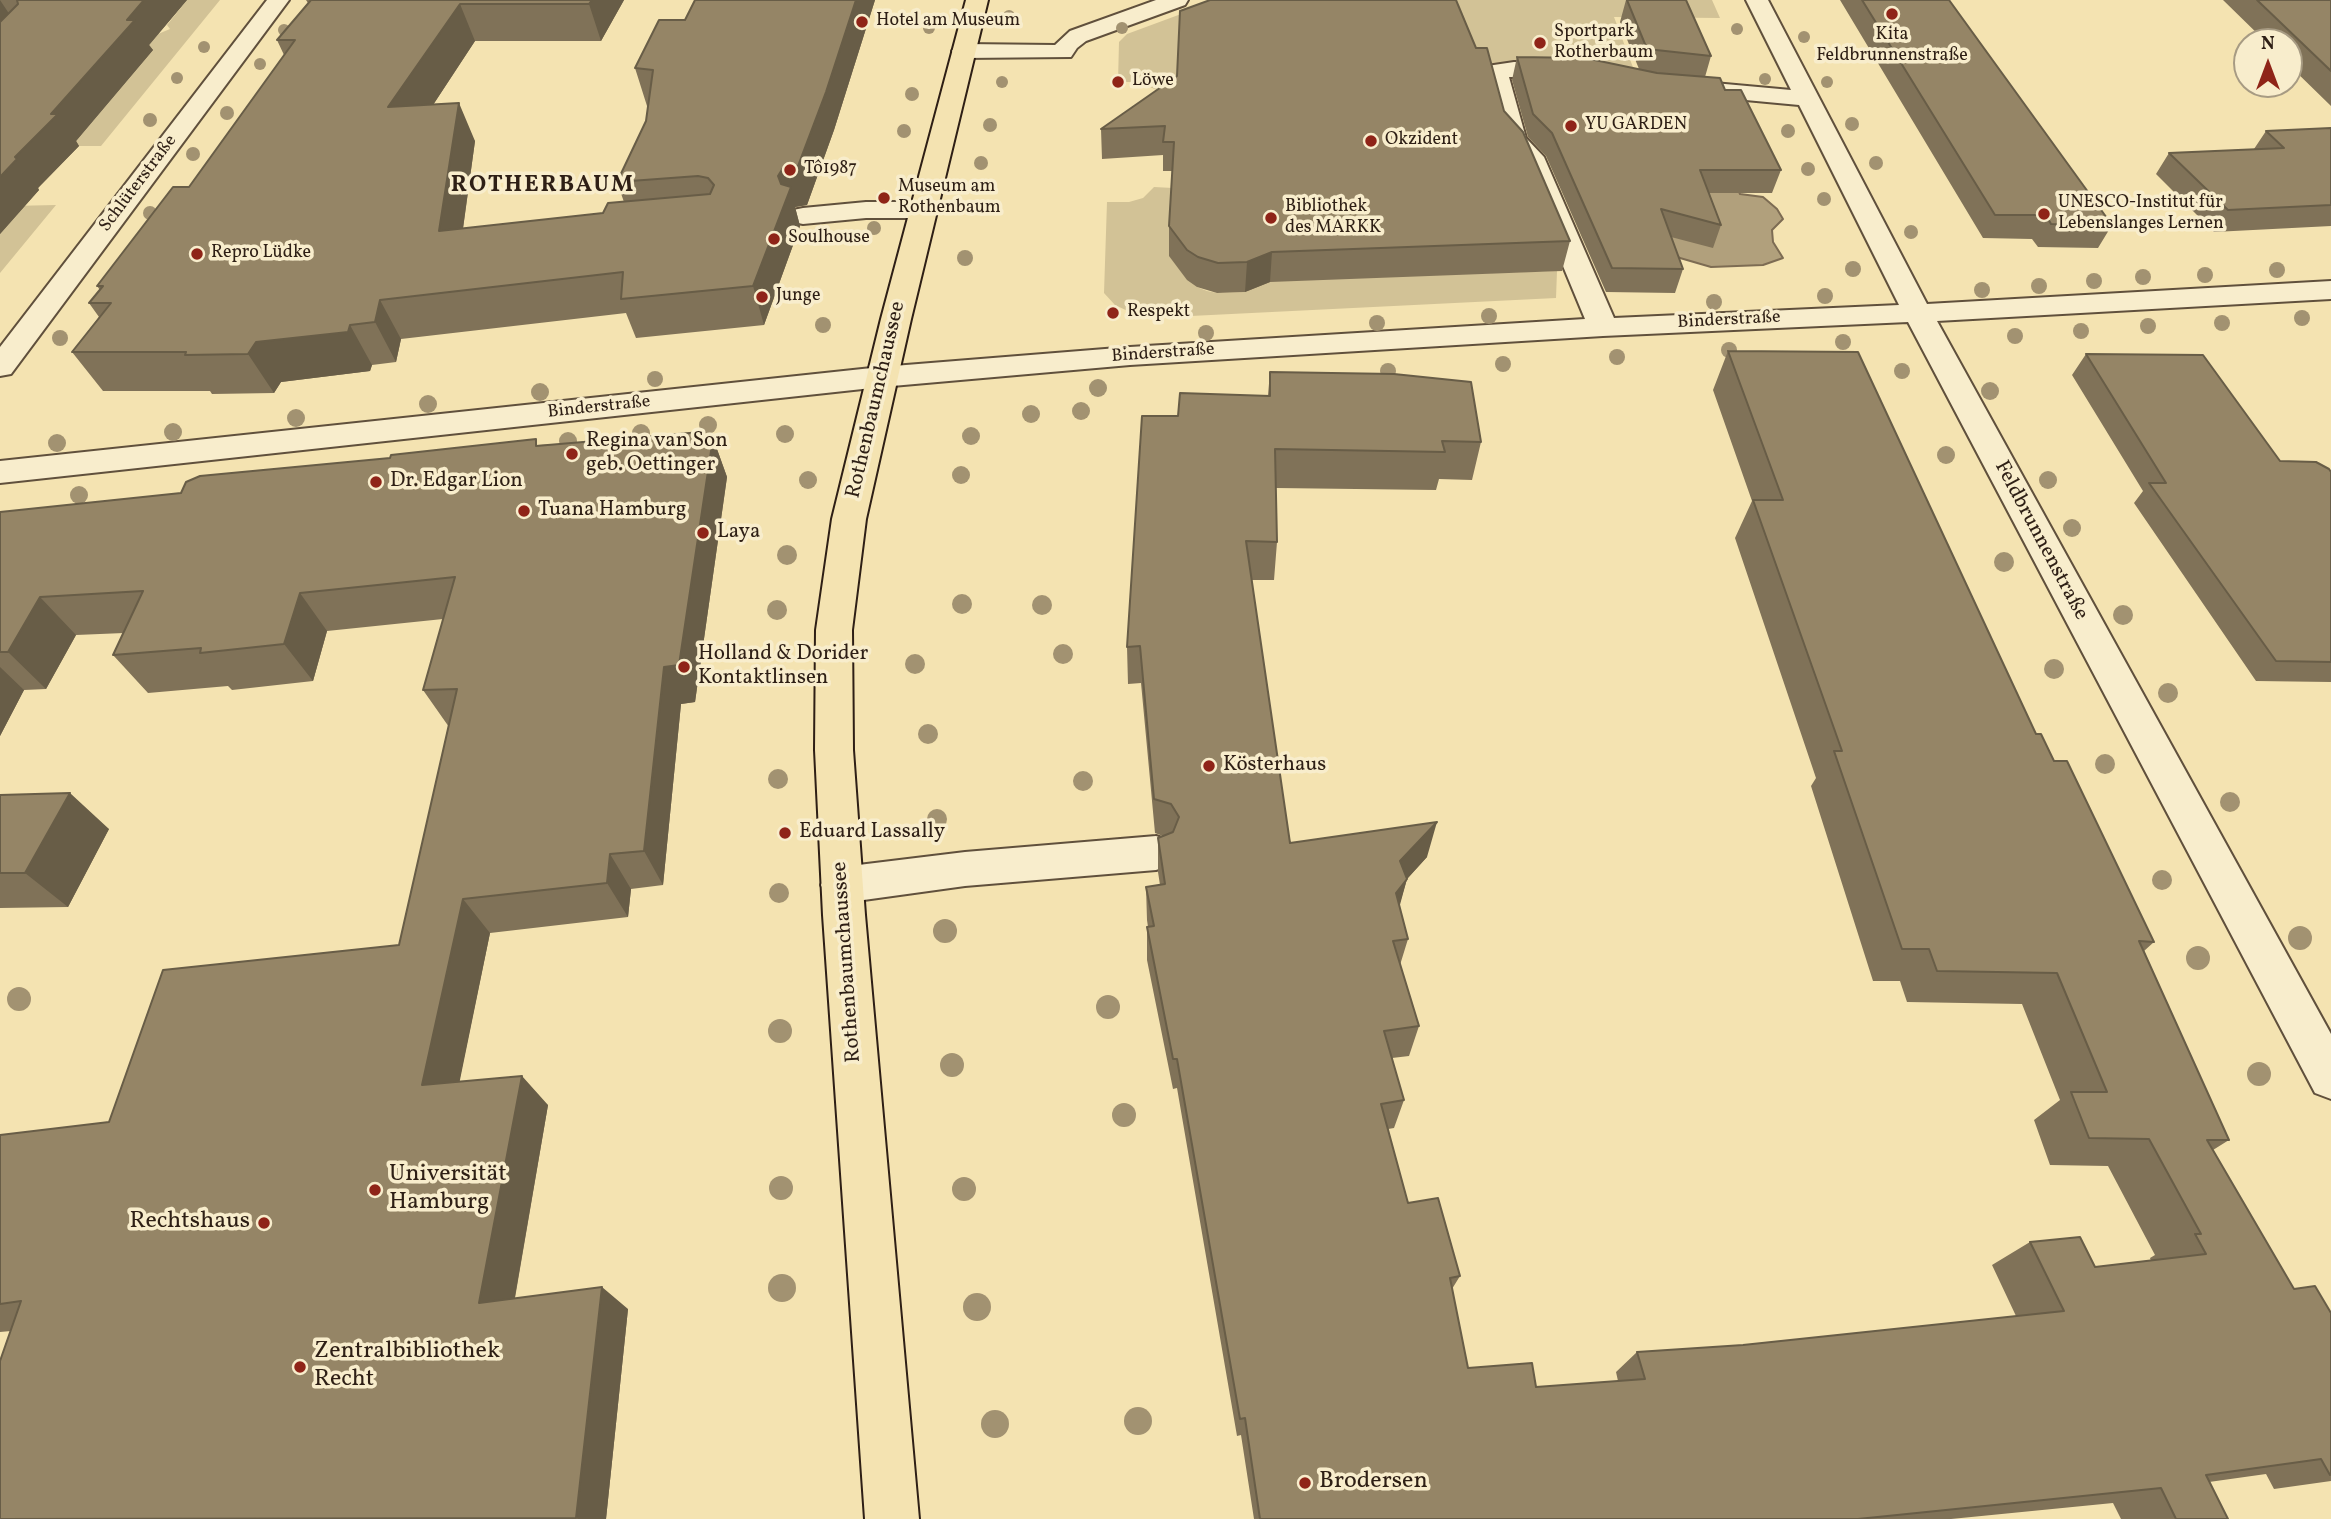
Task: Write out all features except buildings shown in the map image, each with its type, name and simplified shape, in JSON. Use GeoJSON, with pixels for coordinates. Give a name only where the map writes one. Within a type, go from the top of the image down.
{"type":"FeatureCollection","features":[{"type":"Feature","properties":{"kind":"main road","name":"Rothenbaumchaussee"},"geometry":{"type":"LineString","coordinates":[[892,1519],[842,885],[834,750],[834,630],[849,519],[881,377],[977,0]]}},
{"type":"Feature","properties":{"kind":"street","name":"Schlüterstraße"},"geometry":{"type":"LineString","coordinates":[[0,367],[278,0]]}},
{"type":"Feature","properties":{"kind":"street"},"geometry":{"type":"LineString","coordinates":[[964,51],[1063,52],[1066,44],[1084,33],[1177,0]]}},
{"type":"Feature","properties":{"kind":"street","name":"Feldbrunnenstraße"},"geometry":{"type":"LineString","coordinates":[[1757,0],[1917,312],[2331,1078]]}},
{"type":"Feature","properties":{"kind":"street"},"geometry":{"type":"LineString","coordinates":[[1590,73],[1514,69],[1495,71],[1514,140],[1531,158],[1603,327]]}},
{"type":"Feature","properties":{"kind":"street"},"geometry":{"type":"LineString","coordinates":[[1665,87],[1808,99]]}},
{"type":"Feature","properties":{"kind":"street"},"geometry":{"type":"LineString","coordinates":[[803,216],[866,210],[924,210]]}},
{"type":"Feature","properties":{"kind":"street","name":"Binderstraße"},"geometry":{"type":"LineString","coordinates":[[0,472],[881,377],[1130,356],[1603,327],[2331,290]]}},
{"type":"Feature","properties":{"kind":"street"},"geometry":{"type":"LineString","coordinates":[[842,885],[965,869],[1156,853]]}},
{"type":"Feature","properties":{"kind":"shaded area"},"geometry":{"type":"Polygon","coordinates":[[[187,0],[220,0],[101,146],[70,146],[94,119],[143,51],[158,34],[170,29],[167,25],[187,0]]]}},
{"type":"Feature","properties":{"kind":"shaded area"},"geometry":{"type":"Polygon","coordinates":[[[1219,0],[1178,93],[1165,93],[1137,82],[1118,82],[1119,42],[1127,34],[1219,0]]]}},
{"type":"Feature","properties":{"kind":"shaded area","name":"Sportpark Rotherbaum"},"geometry":{"type":"Polygon","coordinates":[[[1446,0],[1712,0],[1720,18],[1614,17],[1634,70],[1467,67],[1446,0]]]}},
{"type":"Feature","properties":{"kind":"shaded area"},"geometry":{"type":"Polygon","coordinates":[[[1733,179],[1740,194],[1763,197],[1777,209],[1783,219],[1772,230],[1773,242],[1783,258],[1763,265],[1711,267],[1680,258],[1659,244],[1679,200],[1733,179]]]}},
{"type":"Feature","properties":{"kind":"shaded area"},"geometry":{"type":"Polygon","coordinates":[[[1154,187],[1173,188],[1197,287],[1207,291],[1245,292],[1269,280],[1557,271],[1556,298],[1150,318],[1115,305],[1104,293],[1107,202],[1129,202],[1143,198],[1154,187]]]}},
{"type":"Feature","properties":{"kind":"shaded area"},"geometry":{"type":"Polygon","coordinates":[[[56,205],[0,273],[0,219],[11,206],[56,205]]]}},
{"type":"Feature","properties":{"kind":"place","name":"Kita Feldbrunnenstraße"},"geometry":{"type":"Point","coordinates":[1892,14]}},
{"type":"Feature","properties":{"kind":"place","name":"Hotel am Museum"},"geometry":{"type":"Point","coordinates":[862,22]}},
{"type":"Feature","properties":{"kind":"place","name":"Sportpark Rotherbaum"},"geometry":{"type":"Point","coordinates":[1540,43]}},
{"type":"Feature","properties":{"kind":"place","name":"Löwe"},"geometry":{"type":"Point","coordinates":[1118,82]}},
{"type":"Feature","properties":{"kind":"place","name":"YU GARDEN"},"geometry":{"type":"Point","coordinates":[1571,126]}},
{"type":"Feature","properties":{"kind":"place","name":"Okzident"},"geometry":{"type":"Point","coordinates":[1371,141]}},
{"type":"Feature","properties":{"kind":"place","name":"Tô1987"},"geometry":{"type":"Point","coordinates":[790,170]}},
{"type":"Feature","properties":{"kind":"place","name":"Museum am Rothenbaum"},"geometry":{"type":"Point","coordinates":[884,198]}},
{"type":"Feature","properties":{"kind":"place","name":"UNESCO-Institut für Lebenslanges Lernen"},"geometry":{"type":"Point","coordinates":[2044,214]}},
{"type":"Feature","properties":{"kind":"place","name":"Bibliothek des MARKK"},"geometry":{"type":"Point","coordinates":[1271,218]}},
{"type":"Feature","properties":{"kind":"place","name":"Soulhouse"},"geometry":{"type":"Point","coordinates":[774,239]}},
{"type":"Feature","properties":{"kind":"place","name":"Repro Lüdke"},"geometry":{"type":"Point","coordinates":[197,254]}},
{"type":"Feature","properties":{"kind":"place","name":"Junge"},"geometry":{"type":"Point","coordinates":[762,297]}},
{"type":"Feature","properties":{"kind":"place","name":"Respekt"},"geometry":{"type":"Point","coordinates":[1113,313]}},
{"type":"Feature","properties":{"kind":"place","name":"Regina van Son geb. Oettinger"},"geometry":{"type":"Point","coordinates":[572,454]}},
{"type":"Feature","properties":{"kind":"place","name":"Dr. Edgar Lion"},"geometry":{"type":"Point","coordinates":[376,482]}},
{"type":"Feature","properties":{"kind":"place","name":"Tuana Hamburg"},"geometry":{"type":"Point","coordinates":[524,511]}},
{"type":"Feature","properties":{"kind":"place","name":"Laya"},"geometry":{"type":"Point","coordinates":[703,533]}},
{"type":"Feature","properties":{"kind":"place","name":"Holland & Dorider Kontaktlinsen"},"geometry":{"type":"Point","coordinates":[684,667]}},
{"type":"Feature","properties":{"kind":"place","name":"Kösterhaus"},"geometry":{"type":"Point","coordinates":[1209,766]}},
{"type":"Feature","properties":{"kind":"place","name":"Eduard Lassally"},"geometry":{"type":"Point","coordinates":[785,833]}},
{"type":"Feature","properties":{"kind":"place","name":"Universität Hamburg"},"geometry":{"type":"Point","coordinates":[375,1190]}},
{"type":"Feature","properties":{"kind":"place","name":"Rechtshaus"},"geometry":{"type":"Point","coordinates":[264,1223]}},
{"type":"Feature","properties":{"kind":"place","name":"Zentralbibliothek Recht"},"geometry":{"type":"Point","coordinates":[300,1367]}},
{"type":"Feature","properties":{"kind":"place","name":"Brodersen"},"geometry":{"type":"Point","coordinates":[1305,1483]}},
{"type":"Feature","properties":{"kind":"district","name":"ROTHERBAUM"},"geometry":{"type":"Point","coordinates":[543,187]}}]}
